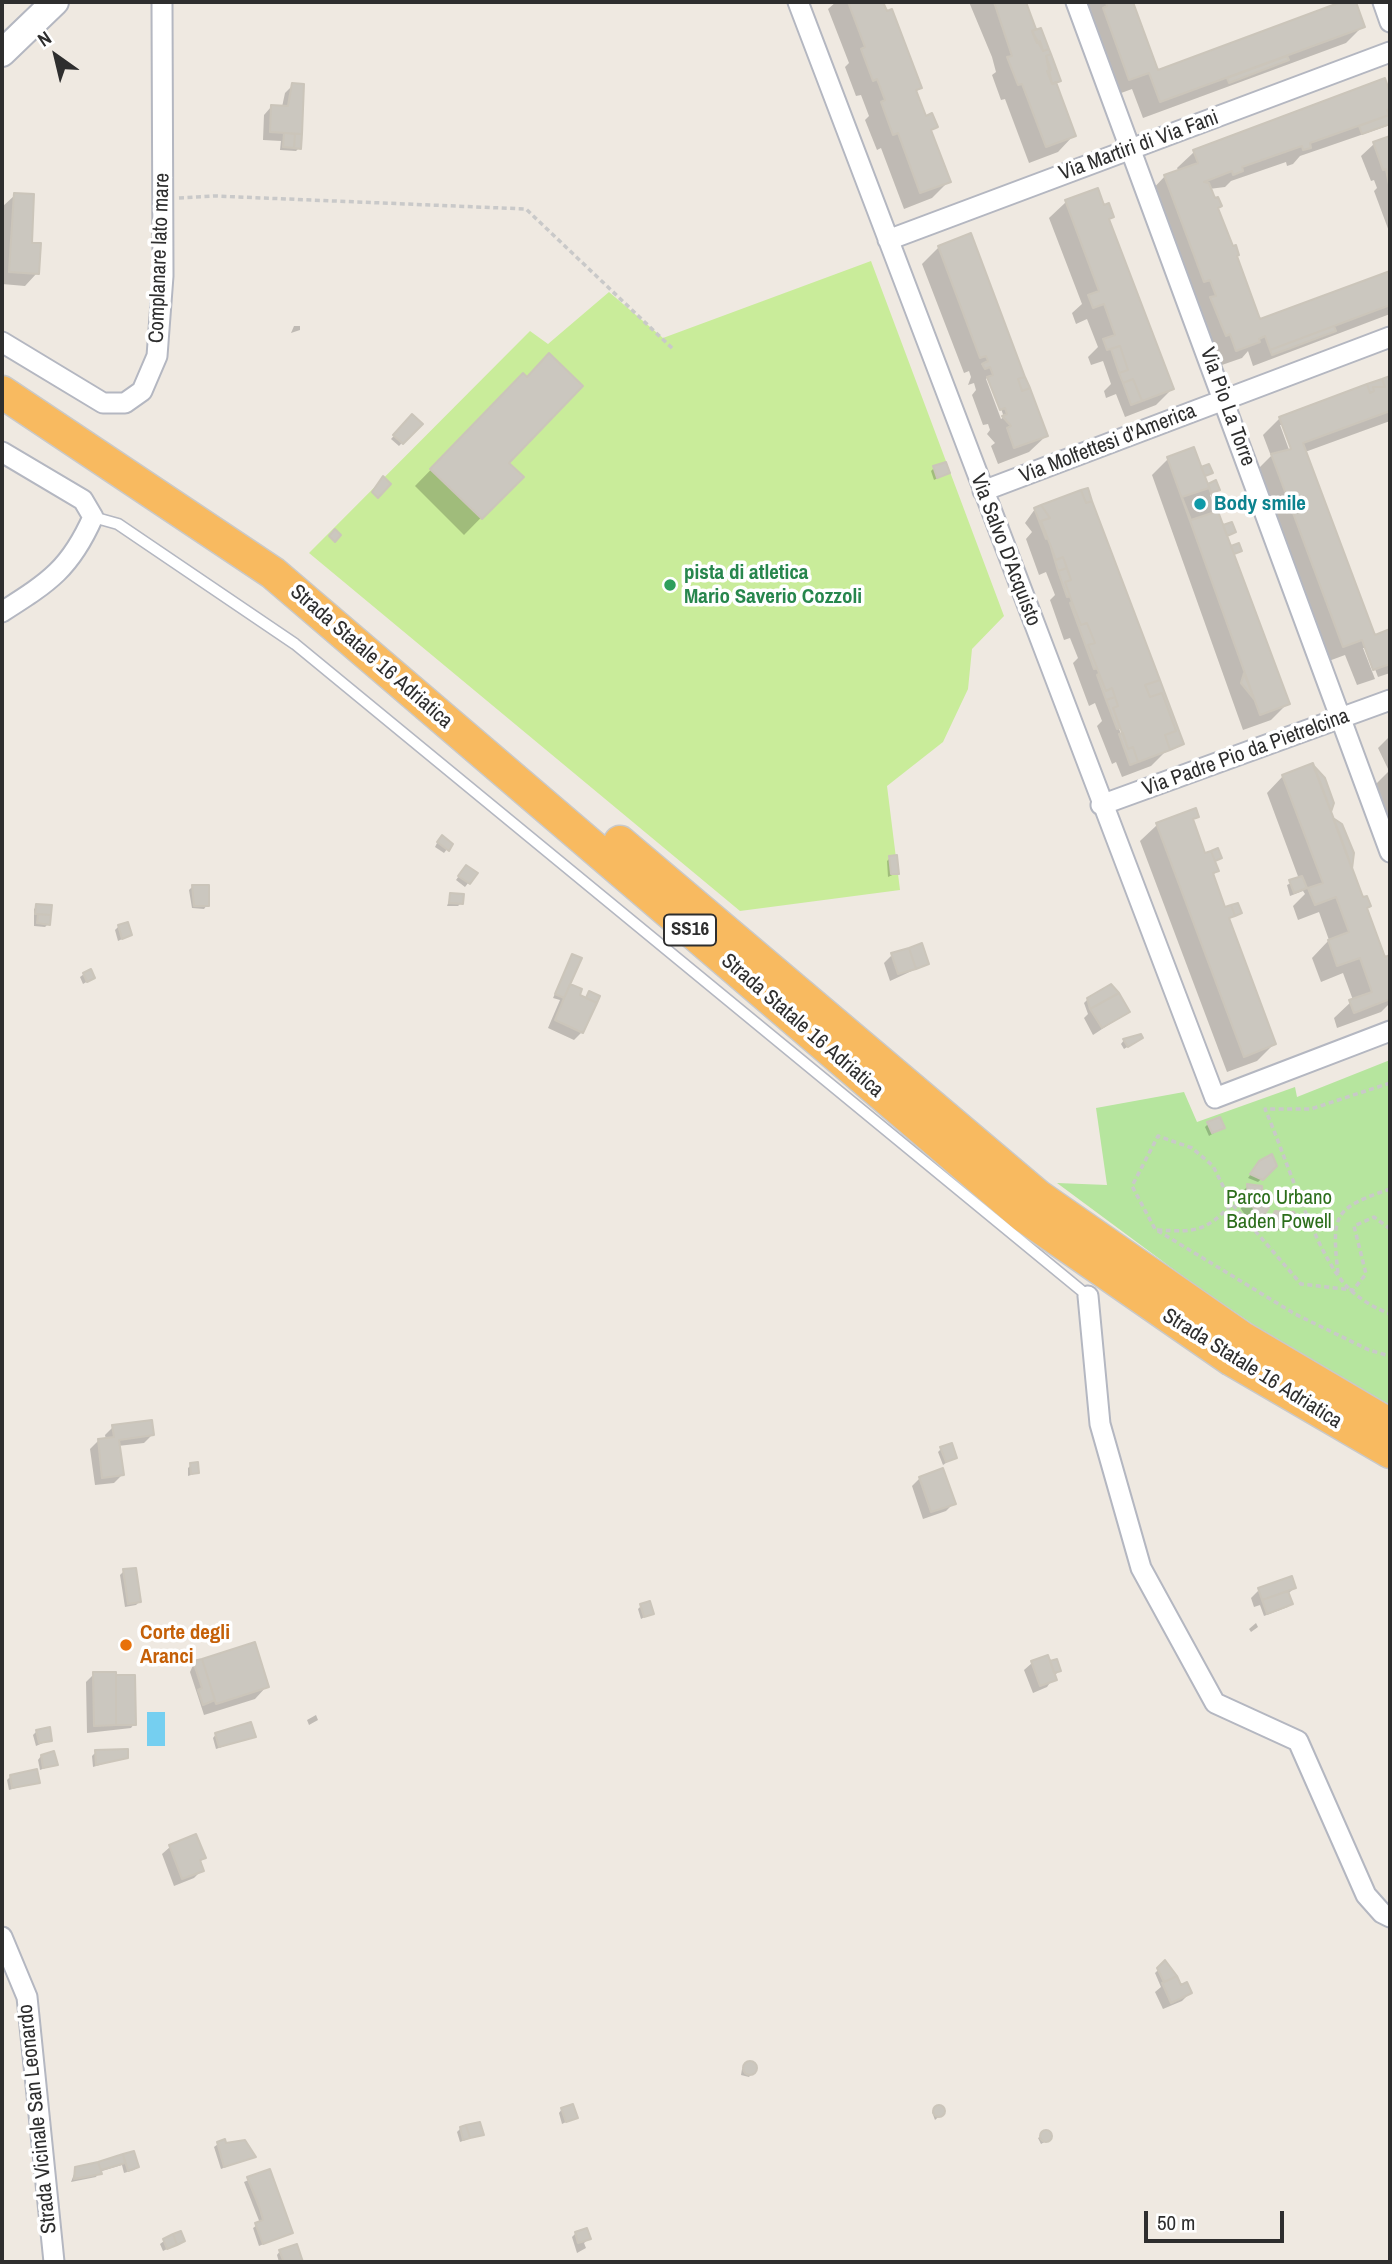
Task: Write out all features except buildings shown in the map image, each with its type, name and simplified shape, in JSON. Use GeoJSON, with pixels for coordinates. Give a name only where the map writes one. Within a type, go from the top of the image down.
{"type":"FeatureCollection","features":[{"type":"Feature","properties":{"kind":"highway","name":"Strada Statale 16 Adriatica"},"geometry":{"type":"LineString","coordinates":[[2,371],[280,552],[1038,1196],[1241,1338],[1390,1425]]}},
{"type":"Feature","properties":{"kind":"highway","name":"Strada Statale 16 Adriatica"},"geometry":{"type":"LineString","coordinates":[[2,392],[272,573],[1024,1216],[1232,1360],[1390,1452]]}},
{"type":"Feature","properties":{"kind":"main road"},"geometry":{"type":"LineString","coordinates":[[2,53],[52,5]]}},
{"type":"Feature","properties":{"kind":"street","name":"Complanare lato mare"},"geometry":{"type":"LineString","coordinates":[[2,342],[103,403],[125,403],[142,391],[157,356],[163,276],[162,2]]}},
{"type":"Feature","properties":{"kind":"street","name":"Via Salvo D'Acquisto"},"geometry":{"type":"LineString","coordinates":[[798,2],[1101,806],[1215,1098],[1390,1031]]}},
{"type":"Feature","properties":{"kind":"street","name":"Via Pio La Torre"},"geometry":{"type":"LineString","coordinates":[[1076,2],[1390,852]]}},
{"type":"Feature","properties":{"kind":"street"},"geometry":{"type":"LineString","coordinates":[[1383,2],[1390,22]]}},
{"type":"Feature","properties":{"kind":"street","name":"Via Martiri di Via Fani"},"geometry":{"type":"LineString","coordinates":[[888,240],[1390,52]]}},
{"type":"Feature","properties":{"kind":"street","name":"Via Molfettesi d'America"},"geometry":{"type":"LineString","coordinates":[[982,491],[1390,337]]}},
{"type":"Feature","properties":{"kind":"street"},"geometry":{"type":"LineString","coordinates":[[2,452],[83,499],[93,517],[79,549],[50,582],[2,612]]}},
{"type":"Feature","properties":{"kind":"street","name":"Via Padre Pio da Pietrelcina"},"geometry":{"type":"LineString","coordinates":[[1101,806],[1390,700]]}},
{"type":"Feature","properties":{"kind":"street"},"geometry":{"type":"LineString","coordinates":[[1088,1296],[1100,1424],[1142,1568],[1215,1703],[1298,1741],[1366,1895],[1382,1913],[1390,1917]]}},
{"type":"Feature","properties":{"kind":"street","name":"Strada Vicinale San Leonardo"},"geometry":{"type":"LineString","coordinates":[[2,1937],[27,1997],[54,2262]]}},
{"type":"Feature","properties":{"kind":"lane"},"geometry":{"type":"LineString","coordinates":[[93,517],[118,524],[295,644],[1088,1296]]}},
{"type":"Feature","properties":{"kind":"path"},"geometry":{"type":"LineString","coordinates":[[163,198],[215,196],[526,209],[673,349]]}},
{"type":"Feature","properties":{"kind":"path"},"geometry":{"type":"LineString","coordinates":[[1390,1083],[1311,1109],[1265,1109],[1317,1234],[1339,1277],[1367,1305],[1390,1314]]}},
{"type":"Feature","properties":{"kind":"path"},"geometry":{"type":"LineString","coordinates":[[1353,1290],[1301,1284],[1232,1203],[1213,1166],[1192,1148],[1158,1136],[1132,1186],[1156,1230],[1295,1314],[1369,1350],[1390,1356]]}},
{"type":"Feature","properties":{"kind":"path"},"geometry":{"type":"LineString","coordinates":[[1339,1277],[1336,1224],[1350,1203],[1390,1189]]}},
{"type":"Feature","properties":{"kind":"path"},"geometry":{"type":"LineString","coordinates":[[1156,1230],[1182,1231],[1212,1225],[1232,1203]]}},
{"type":"Feature","properties":{"kind":"path"},"geometry":{"type":"LineString","coordinates":[[1353,1290],[1366,1275],[1353,1226],[1374,1217],[1390,1229]]}},
{"type":"Feature","properties":{"kind":"green space","name":"pista di atletica Mario Saverio Cozzoli"},"geometry":{"type":"Polygon","coordinates":[[[871,261],[1004,616],[972,649],[968,689],[943,742],[887,786],[900,890],[740,911],[309,553],[530,331],[548,344],[609,292],[663,338],[871,261]]]}},
{"type":"Feature","properties":{"kind":"green space","name":"Parco Urbano Baden Powell"},"geometry":{"type":"Polygon","coordinates":[[[1390,1060],[1390,1405],[1292,1351],[1192,1283],[1057,1183],[1107,1185],[1096,1108],[1184,1092],[1197,1122],[1295,1087],[1297,1097],[1390,1060]]]}},
{"type":"Feature","properties":{"kind":"water"},"geometry":{"type":"Polygon","coordinates":[[[147,1712],[165,1712],[165,1746],[147,1746],[147,1712]]]}},
{"type":"Feature","properties":{"kind":"place","name":"Body smile"},"geometry":{"type":"Point","coordinates":[1200,504]}},
{"type":"Feature","properties":{"kind":"place","name":"pista di atletica Mario Saverio Cozzoli"},"geometry":{"type":"Point","coordinates":[670,585]}},
{"type":"Feature","properties":{"kind":"place","name":"Corte degli Aranci"},"geometry":{"type":"Point","coordinates":[126,1645]}}]}
